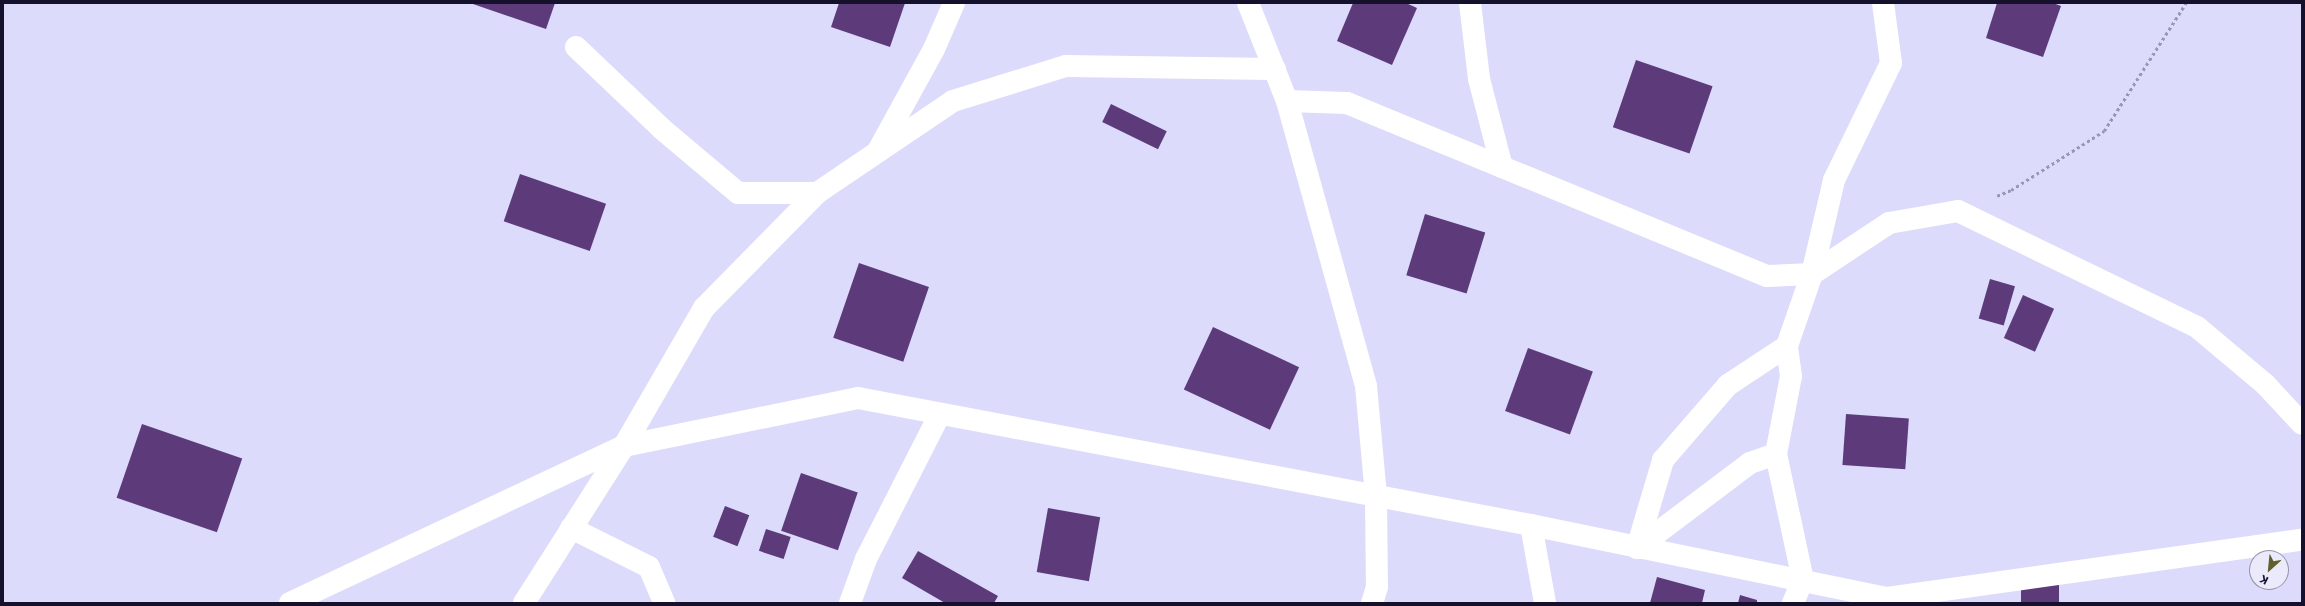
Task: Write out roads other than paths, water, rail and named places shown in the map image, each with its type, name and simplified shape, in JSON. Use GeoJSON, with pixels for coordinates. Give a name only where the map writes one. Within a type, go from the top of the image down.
{"type":"FeatureCollection","features":[{"type":"Feature","properties":{"kind":"street"},"geometry":{"type":"LineString","coordinates":[[877,152],[934,49],[954,3]]}},
{"type":"Feature","properties":{"kind":"street"},"geometry":{"type":"LineString","coordinates":[[1248,3],[1287,101],[1366,386],[1376,496],[1377,587],[1372,603]]}},
{"type":"Feature","properties":{"kind":"street"},"geometry":{"type":"LineString","coordinates":[[1470,3],[1479,79],[1502,167]]}},
{"type":"Feature","properties":{"kind":"street"},"geometry":{"type":"LineString","coordinates":[[1793,603],[1803,580],[1776,454],[1791,376],[1787,346],[1812,274],[1834,180],[1891,63],[1883,3]]}},
{"type":"Feature","properties":{"kind":"street"},"geometry":{"type":"LineString","coordinates":[[576,47],[662,129],[738,193],[817,193]]}},
{"type":"Feature","properties":{"kind":"street"},"geometry":{"type":"LineString","coordinates":[[524,603],[624,446],[704,308],[817,193],[953,101],[1066,66],[1274,69]]}},
{"type":"Feature","properties":{"kind":"street"},"geometry":{"type":"LineString","coordinates":[[1287,101],[1347,103],[1767,276],[1812,274],[1889,223],[1958,211],[2197,327],[2265,384],[2302,424]]}},
{"type":"Feature","properties":{"kind":"street"},"geometry":{"type":"LineString","coordinates":[[1637,548],[1663,460],[1728,385],[1787,346]]}},
{"type":"Feature","properties":{"kind":"street"},"geometry":{"type":"LineString","coordinates":[[290,603],[624,446],[858,398],[1531,525],[1637,548],[1887,598],[1938,597],[2302,540]]}},
{"type":"Feature","properties":{"kind":"street"},"geometry":{"type":"LineString","coordinates":[[850,603],[866,559],[940,414]]}},
{"type":"Feature","properties":{"kind":"street"},"geometry":{"type":"LineString","coordinates":[[1637,548],[1750,462],[1776,454]]}},
{"type":"Feature","properties":{"kind":"street"},"geometry":{"type":"LineString","coordinates":[[1531,525],[1545,603]]}},
{"type":"Feature","properties":{"kind":"street"},"geometry":{"type":"LineString","coordinates":[[571,528],[649,567],[664,603]]}}]}
